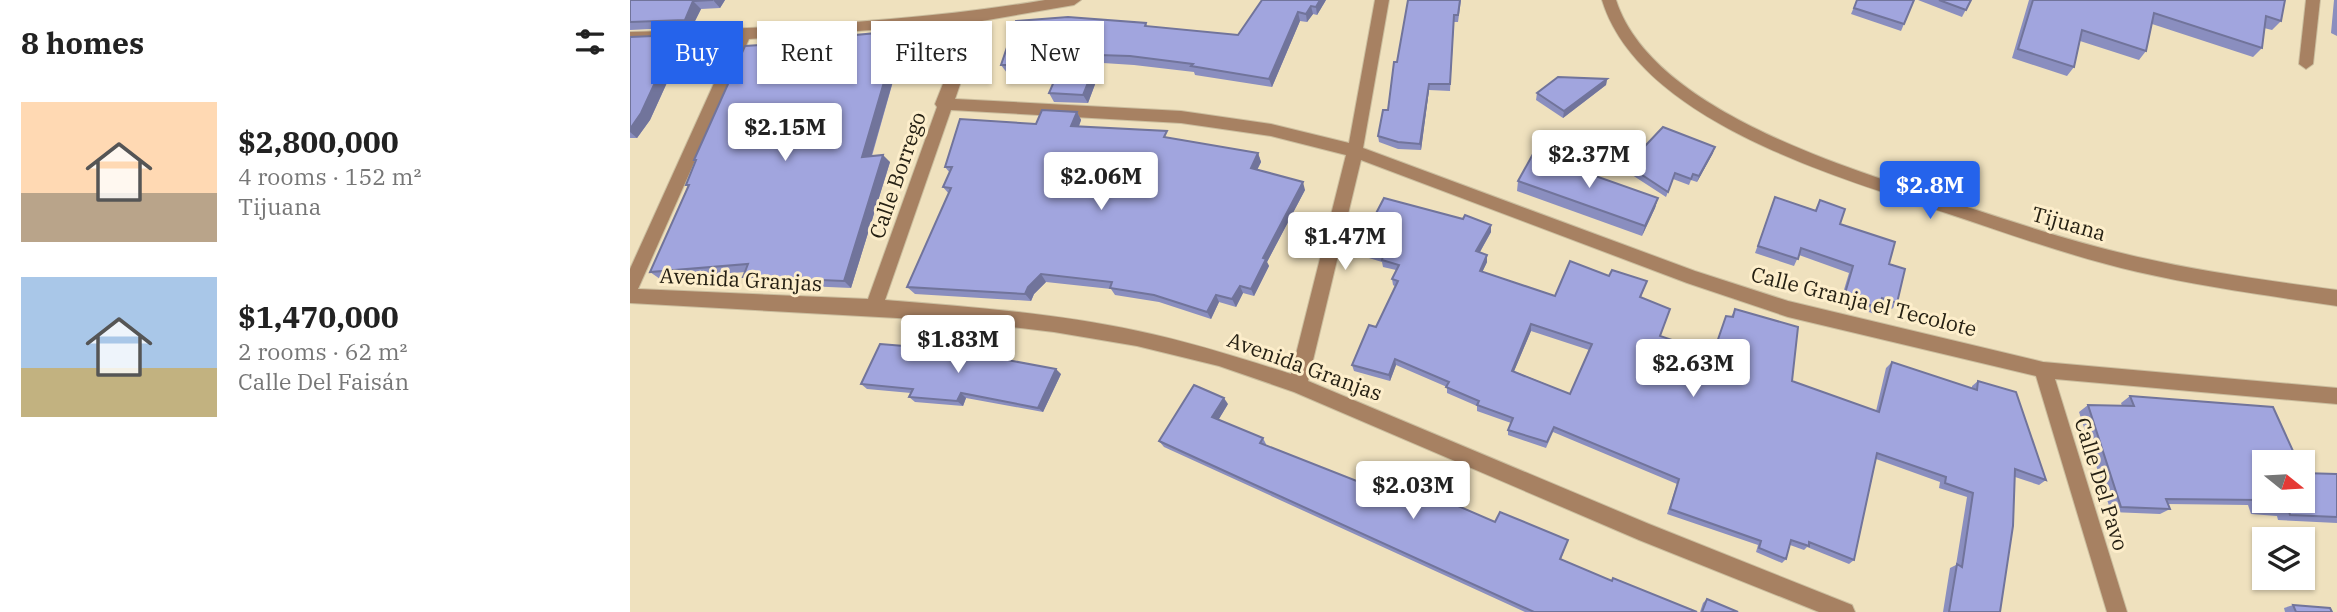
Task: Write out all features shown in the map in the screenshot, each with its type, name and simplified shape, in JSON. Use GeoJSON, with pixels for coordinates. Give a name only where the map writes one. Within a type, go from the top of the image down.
{"type":"FeatureCollection","features":[{"type":"Feature","properties":{"kind":"street"},"geometry":{"type":"LineString","coordinates":[[630,37],[744,34],[976,17],[1074,0]]}},
{"type":"Feature","properties":{"kind":"street"},"geometry":{"type":"LineString","coordinates":[[1298,385],[1355,151],[1382,0]]}},
{"type":"Feature","properties":{"kind":"street","name":"Tijuana"},"geometry":{"type":"LineString","coordinates":[[1609,0],[1623,33],[1644,60],[1686,94],[1757,134],[1831,167],[2060,245],[2162,270],[2337,298]]}},
{"type":"Feature","properties":{"kind":"street"},"geometry":{"type":"LineString","coordinates":[[2305,64],[2312,0]]}},
{"type":"Feature","properties":{"kind":"street","name":"Calle Borrego"},"geometry":{"type":"LineString","coordinates":[[873,309],[943,104],[976,17]]}},
{"type":"Feature","properties":{"kind":"street"},"geometry":{"type":"LineString","coordinates":[[630,288],[744,34]]}},
{"type":"Feature","properties":{"kind":"street","name":"Calle Granja el Tecolote"},"geometry":{"type":"LineString","coordinates":[[943,104],[1181,117],[1271,130],[1355,151],[1693,278],[1788,309],[2043,370],[2337,396]]}},
{"type":"Feature","properties":{"kind":"street","name":"Avenida Granjas"},"geometry":{"type":"LineString","coordinates":[[630,296],[873,309],[1094,330],[1189,350],[1252,367],[1298,385],[1646,533],[1845,612]]}},
{"type":"Feature","properties":{"kind":"street","name":"Calle Del Pavo"},"geometry":{"type":"LineString","coordinates":[[2043,370],[2117,612]]}},
{"type":"Feature","properties":{"kind":"building"},"geometry":{"type":"Polygon","coordinates":[[[630,0],[713,0],[693,1],[685,20],[630,22],[630,0]]]}},
{"type":"Feature","properties":{"kind":"building"},"geometry":{"type":"Polygon","coordinates":[[[1262,0],[1320,0],[1316,7],[1311,6],[1306,14],[1298,12],[1269,79],[1191,66],[1193,64],[1104,55],[1104,21],[1016,21],[1068,17],[1146,23],[1145,26],[1238,35],[1262,0]]]}},
{"type":"Feature","properties":{"kind":"building"},"geometry":{"type":"Polygon","coordinates":[[[1408,0],[1460,0],[1458,15],[1454,15],[1450,84],[1429,84],[1420,144],[1398,142],[1378,136],[1383,110],[1388,110],[1394,62],[1397,62],[1408,0]]]}},
{"type":"Feature","properties":{"kind":"building"},"geometry":{"type":"Polygon","coordinates":[[[1857,0],[1914,0],[1904,24],[1854,8],[1857,0]]]}},
{"type":"Feature","properties":{"kind":"building"},"geometry":{"type":"Polygon","coordinates":[[[1939,0],[1971,0],[1966,10],[1939,0]]]}},
{"type":"Feature","properties":{"kind":"building"},"geometry":{"type":"Polygon","coordinates":[[[2033,0],[2285,0],[2281,21],[2266,16],[2262,48],[2154,13],[2146,51],[2082,30],[2074,67],[2018,49],[2033,0]]]}},
{"type":"Feature","properties":{"kind":"building"},"geometry":{"type":"Polygon","coordinates":[[[871,34],[871,84],[883,84],[862,157],[883,155],[844,281],[798,279],[767,282],[768,277],[743,277],[748,264],[650,272],[689,185],[686,185],[694,160],[728,84],[743,84],[745,46],[757,45],[757,84],[857,84],[857,35],[871,34]]]}},
{"type":"Feature","properties":{"kind":"building"},"geometry":{"type":"Polygon","coordinates":[[[651,36],[651,84],[654,84],[630,129],[630,37],[651,36]]]}},
{"type":"Feature","properties":{"kind":"building"},"geometry":{"type":"Polygon","coordinates":[[[1006,50],[1006,65],[1001,65],[1006,50]]]}},
{"type":"Feature","properties":{"kind":"building"},"geometry":{"type":"Polygon","coordinates":[[[1558,77],[1607,79],[1564,111],[1537,93],[1558,77]]]}},
{"type":"Feature","properties":{"kind":"building"},"geometry":{"type":"Polygon","coordinates":[[[1053,84],[1087,84],[1083,95],[1049,93],[1053,84]]]}},
{"type":"Feature","properties":{"kind":"building"},"geometry":{"type":"Polygon","coordinates":[[[1042,110],[1077,112],[1071,126],[1167,131],[1164,137],[1258,153],[1251,168],[1303,182],[1263,258],[1266,259],[1251,289],[1240,286],[1232,299],[1216,295],[1207,312],[1154,295],[1110,288],[1112,282],[1041,274],[1025,294],[907,287],[951,188],[943,187],[952,167],[945,167],[960,119],[1036,124],[1042,110]]]}},
{"type":"Feature","properties":{"kind":"building"},"geometry":{"type":"Polygon","coordinates":[[[1663,127],[1715,147],[1699,176],[1693,174],[1691,179],[1675,173],[1668,192],[1627,165],[1663,127]]]}},
{"type":"Feature","properties":{"kind":"building"},"geometry":{"type":"Polygon","coordinates":[[[1533,154],[1658,198],[1645,226],[1518,181],[1533,154]]]}},
{"type":"Feature","properties":{"kind":"building"},"geometry":{"type":"Polygon","coordinates":[[[1775,197],[1816,211],[1820,200],[1845,209],[1840,224],[1895,242],[1889,264],[1905,269],[1897,303],[1882,298],[1880,308],[1844,297],[1853,266],[1801,248],[1798,259],[1758,246],[1775,197]]]}},
{"type":"Feature","properties":{"kind":"building"},"geometry":{"type":"Polygon","coordinates":[[[1384,198],[1463,219],[1465,215],[1491,225],[1476,251],[1487,255],[1480,271],[1555,296],[1570,261],[1609,276],[1612,270],[1647,281],[1640,297],[1670,309],[1660,336],[1713,354],[1726,316],[1733,317],[1735,309],[1798,327],[1792,381],[1879,412],[1892,362],[1977,390],[1978,381],[2016,392],[2046,480],[2015,469],[2013,526],[2000,612],[1949,612],[1957,564],[1962,567],[1973,493],[1945,483],[1946,477],[1877,453],[1854,560],[1809,542],[1809,546],[1791,540],[1786,559],[1759,548],[1761,541],[1670,509],[1679,479],[1554,427],[1547,442],[1508,430],[1513,418],[1477,405],[1479,401],[1446,387],[1449,382],[1395,359],[1389,375],[1352,365],[1369,325],[1376,327],[1398,281],[1392,279],[1399,265],[1382,260],[1383,256],[1358,248],[1384,198]],[[1531,324],[1512,371],[1570,394],[1592,344],[1531,324]]]}},
{"type":"Feature","properties":{"kind":"building"},"geometry":{"type":"Polygon","coordinates":[[[880,344],[953,350],[1056,369],[1038,408],[961,393],[957,401],[909,397],[913,389],[861,384],[880,344]]]}},
{"type":"Feature","properties":{"kind":"building"},"geometry":{"type":"Polygon","coordinates":[[[1194,385],[1224,398],[1212,417],[1263,438],[1260,443],[1382,491],[1393,467],[1440,486],[1435,496],[1495,522],[1500,512],[1568,540],[1560,559],[1697,612],[1534,612],[1159,441],[1194,385]]]}},
{"type":"Feature","properties":{"kind":"building"},"geometry":{"type":"Polygon","coordinates":[[[2130,396],[2273,407],[2293,450],[2252,450],[2252,500],[2166,499],[2170,509],[2121,507],[2088,405],[2134,406],[2130,396]]]}},
{"type":"Feature","properties":{"kind":"building"},"geometry":{"type":"Polygon","coordinates":[[[2315,473],[2337,474],[2337,517],[2290,515],[2315,513],[2315,473]]]}},
{"type":"Feature","properties":{"kind":"building"},"geometry":{"type":"Polygon","coordinates":[[[1707,599],[1738,612],[1702,612],[1707,599]]]}},
{"type":"Feature","properties":{"kind":"building"},"geometry":{"type":"Polygon","coordinates":[[[2293,605],[2330,608],[2332,612],[2296,612],[2293,605]]]}}]}
